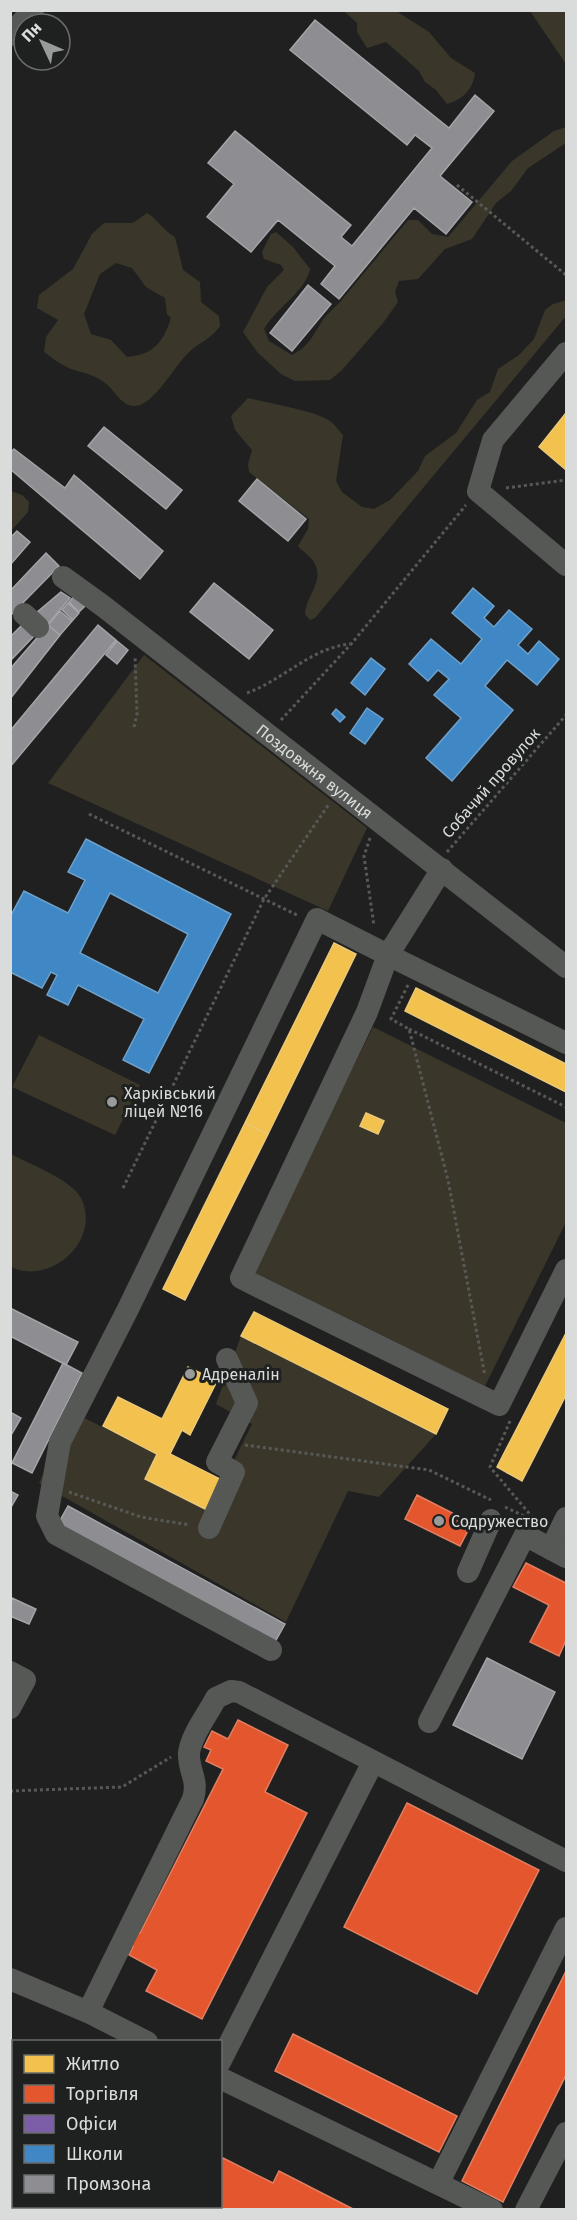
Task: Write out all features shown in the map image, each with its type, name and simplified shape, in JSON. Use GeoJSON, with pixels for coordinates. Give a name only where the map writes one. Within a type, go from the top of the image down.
{"type":"FeatureCollection","features":[{"type":"Feature","properties":{"kind":"street"},"geometry":{"type":"LineString","coordinates":[[10,35],[33,10]]}},
{"type":"Feature","properties":{"kind":"street"},"geometry":{"type":"LineString","coordinates":[[567,352],[493,440],[478,491],[567,565]]}},
{"type":"Feature","properties":{"kind":"street","name":"Поздовжня вулиця"},"geometry":{"type":"LineString","coordinates":[[63,577],[567,967]]}},
{"type":"Feature","properties":{"kind":"street"},"geometry":{"type":"LineString","coordinates":[[442,869],[382,952],[368,1012],[241,1278],[499,1405],[567,1270]]}},
{"type":"Feature","properties":{"kind":"street"},"geometry":{"type":"LineString","coordinates":[[271,1650],[56,1534],[48,1516],[60,1442],[139,1288],[317,919],[567,1043]]}},
{"type":"Feature","properties":{"kind":"street"},"geometry":{"type":"LineString","coordinates":[[209,1528],[234,1472],[217,1462],[247,1403],[227,1359]]}},
{"type":"Feature","properties":{"kind":"street"},"geometry":{"type":"LineString","coordinates":[[429,1722],[525,1535],[559,1553],[567,1518]]}},
{"type":"Feature","properties":{"kind":"street"},"geometry":{"type":"LineString","coordinates":[[468,1572],[491,1520]]}},
{"type":"Feature","properties":{"kind":"street"},"geometry":{"type":"LineString","coordinates":[[10,1672],[25,1680],[10,1708]]}},
{"type":"Feature","properties":{"kind":"street"},"geometry":{"type":"LineString","coordinates":[[88,2012],[193,1799],[196,1781],[190,1763],[192,1744],[216,1698],[231,1691],[239,1692],[567,1861]]}},
{"type":"Feature","properties":{"kind":"street"},"geometry":{"type":"LineString","coordinates":[[222,2058],[373,1762]]}},
{"type":"Feature","properties":{"kind":"street"},"geometry":{"type":"LineString","coordinates":[[439,2182],[566,1933]]}},
{"type":"Feature","properties":{"kind":"street"},"geometry":{"type":"LineString","coordinates":[[10,1979],[88,2012],[143,2040]]}},
{"type":"Feature","properties":{"kind":"street"},"geometry":{"type":"LineString","coordinates":[[222,2079],[439,2182],[492,2210]]}},
{"type":"Feature","properties":{"kind":"street"},"geometry":{"type":"LineString","coordinates":[[526,2210],[567,2133]]}},
{"type":"Feature","properties":{"kind":"path"},"geometry":{"type":"LineString","coordinates":[[457,184],[567,275]]}},
{"type":"Feature","properties":{"kind":"path"},"geometry":{"type":"LineString","coordinates":[[268,735],[352,644],[478,491],[567,480]]}},
{"type":"Feature","properties":{"kind":"path"},"geometry":{"type":"LineString","coordinates":[[226,702],[272,682],[307,659],[340,645],[352,644]]}},
{"type":"Feature","properties":{"kind":"path"},"geometry":{"type":"LineString","coordinates":[[134,727],[137,714],[135,652]]}},
{"type":"Feature","properties":{"kind":"path","name":"Собачий провулок"},"geometry":{"type":"LineString","coordinates":[[442,869],[441,859],[567,715]]}},
{"type":"Feature","properties":{"kind":"path"},"geometry":{"type":"LineString","coordinates":[[123,1188],[264,898],[335,795]]}},
{"type":"Feature","properties":{"kind":"path"},"geometry":{"type":"LineString","coordinates":[[89,814],[300,916]]}},
{"type":"Feature","properties":{"kind":"path"},"geometry":{"type":"LineString","coordinates":[[370,836],[364,856],[382,952]]}},
{"type":"Feature","properties":{"kind":"path"},"geometry":{"type":"LineString","coordinates":[[391,1019],[412,978]]}},
{"type":"Feature","properties":{"kind":"path"},"geometry":{"type":"LineString","coordinates":[[388,1007],[391,1019],[567,1107]]}},
{"type":"Feature","properties":{"kind":"path"},"geometry":{"type":"LineString","coordinates":[[409,1029],[448,1180],[490,1400]]}},
{"type":"Feature","properties":{"kind":"path"},"geometry":{"type":"LineString","coordinates":[[227,1443],[429,1470],[536,1521],[490,1467],[510,1419]]}},
{"type":"Feature","properties":{"kind":"path"},"geometry":{"type":"LineString","coordinates":[[52,1486],[141,1516],[209,1528]]}},
{"type":"Feature","properties":{"kind":"path"},"geometry":{"type":"LineString","coordinates":[[10,1791],[122,1787],[192,1744]]}},
{"type":"Feature","properties":{"kind":"shaded area"},"geometry":{"type":"Polygon","coordinates":[[[344,11],[396,11],[429,32],[451,58],[475,73],[472,84],[462,96],[447,104],[436,90],[425,82],[419,71],[386,42],[367,48],[357,32],[357,23],[344,11]]]}},
{"type":"Feature","properties":{"kind":"shaded area"},"geometry":{"type":"Polygon","coordinates":[[[530,11],[566,11],[566,64],[530,11]]]}},
{"type":"Feature","properties":{"kind":"shaded area"},"geometry":{"type":"Polygon","coordinates":[[[566,127],[566,143],[528,168],[511,191],[496,203],[472,239],[445,249],[418,279],[399,281],[395,292],[398,302],[383,323],[342,370],[330,380],[295,381],[281,374],[258,353],[243,332],[267,287],[284,270],[281,265],[264,259],[262,252],[271,234],[276,232],[293,247],[310,269],[296,293],[264,329],[269,341],[292,355],[302,349],[311,339],[324,318],[408,220],[418,220],[432,234],[448,237],[512,161],[554,131],[566,127]]]}},
{"type":"Feature","properties":{"kind":"shaded area"},"geometry":{"type":"Polygon","coordinates":[[[147,213],[175,237],[183,270],[200,282],[201,302],[219,316],[220,326],[183,358],[149,400],[134,406],[125,403],[99,379],[68,368],[44,352],[46,337],[58,320],[37,308],[39,295],[73,269],[92,234],[104,223],[133,223],[147,213]],[[116,263],[100,274],[84,314],[91,334],[111,340],[127,357],[144,353],[156,346],[165,334],[171,318],[167,314],[165,298],[146,287],[132,268],[116,263]]]}},
{"type":"Feature","properties":{"kind":"shaded area"},"geometry":{"type":"Polygon","coordinates":[[[566,300],[566,316],[315,618],[310,620],[305,614],[306,607],[316,583],[317,571],[312,559],[298,546],[308,529],[309,519],[249,472],[248,464],[252,450],[235,430],[231,416],[248,398],[324,417],[343,435],[336,481],[342,492],[362,507],[374,509],[390,500],[418,471],[425,456],[456,433],[477,400],[490,392],[498,369],[519,355],[534,339],[545,310],[553,304],[566,300]]]}},
{"type":"Feature","properties":{"kind":"shaded area"},"geometry":{"type":"Polygon","coordinates":[[[11,491],[22,495],[29,502],[28,512],[11,531],[11,491]]]}},
{"type":"Feature","properties":{"kind":"shaded area"},"geometry":{"type":"Polygon","coordinates":[[[144,655],[367,828],[328,911],[48,783],[144,655]]]}},
{"type":"Feature","properties":{"kind":"shaded area"},"geometry":{"type":"Polygon","coordinates":[[[373,1027],[566,1123],[566,1222],[485,1386],[252,1271],[373,1027]]]}},
{"type":"Feature","properties":{"kind":"shaded area"},"geometry":{"type":"Polygon","coordinates":[[[39,1035],[140,1085],[115,1135],[12,1087],[39,1035]]]}},
{"type":"Feature","properties":{"kind":"shaded area"},"geometry":{"type":"Polygon","coordinates":[[[11,1154],[69,1185],[81,1198],[86,1214],[84,1230],[78,1244],[56,1265],[41,1270],[26,1271],[11,1267],[11,1154]]]}},
{"type":"Feature","properties":{"kind":"shaded area"},"geometry":{"type":"Polygon","coordinates":[[[241,1336],[436,1434],[379,1497],[348,1491],[286,1622],[39,1483],[72,1412],[157,1454],[145,1479],[209,1511],[252,1424],[216,1404],[241,1336]]]}},
{"type":"Feature","properties":{"kind":"building: Житло"},"geometry":{"type":"Polygon","coordinates":[[[566,413],[566,467],[565,469],[539,447],[566,413]]]}},
{"type":"Feature","properties":{"kind":"building: Житло"},"geometry":{"type":"Polygon","coordinates":[[[334,943],[356,954],[268,1134],[245,1123],[334,943]]]}},
{"type":"Feature","properties":{"kind":"building: Житло"},"geometry":{"type":"Polygon","coordinates":[[[416,988],[566,1064],[566,1092],[405,1011],[416,988]]]}},
{"type":"Feature","properties":{"kind":"building: Житло"},"geometry":{"type":"Polygon","coordinates":[[[366,1113],[384,1121],[378,1134],[360,1126],[366,1113]]]}},
{"type":"Feature","properties":{"kind":"building: Житло"},"geometry":{"type":"Polygon","coordinates":[[[245,1123],[268,1134],[185,1300],[163,1289],[245,1123]]]}},
{"type":"Feature","properties":{"kind":"building: Житло"},"geometry":{"type":"Polygon","coordinates":[[[254,1312],[448,1409],[436,1434],[241,1336],[254,1312]]]}},
{"type":"Feature","properties":{"kind":"building: Житло"},"geometry":{"type":"Polygon","coordinates":[[[566,1333],[566,1395],[522,1481],[497,1467],[566,1333]]]}},
{"type":"Feature","properties":{"kind":"building: Житло"},"geometry":{"type":"Polygon","coordinates":[[[188,1367],[217,1381],[190,1435],[182,1430],[170,1454],[224,1481],[209,1511],[145,1479],[157,1454],[103,1426],[118,1397],[162,1419],[188,1367]]]}},
{"type":"Feature","properties":{"kind":"building: Торгівля","name":"Содружество"},"geometry":{"type":"Polygon","coordinates":[[[417,1495],[472,1523],[460,1546],[405,1519],[417,1495]]]}},
{"type":"Feature","properties":{"kind":"building: Торгівля"},"geometry":{"type":"Polygon","coordinates":[[[526,1563],[566,1583],[566,1640],[559,1656],[530,1642],[549,1605],[513,1587],[526,1563]]]}},
{"type":"Feature","properties":{"kind":"building: Торгівля"},"geometry":{"type":"Polygon","coordinates":[[[238,1720],[288,1745],[265,1792],[307,1813],[202,2019],[146,1991],[157,1970],[129,1955],[133,1947],[125,1944],[132,1930],[140,1933],[223,1769],[206,1761],[211,1750],[204,1747],[212,1731],[228,1739],[238,1720]]]}},
{"type":"Feature","properties":{"kind":"building: Торгівля"},"geometry":{"type":"Polygon","coordinates":[[[407,1803],[539,1870],[477,1994],[344,1927],[407,1803]]]}},
{"type":"Feature","properties":{"kind":"building: Торгівля"},"geometry":{"type":"Polygon","coordinates":[[[566,1971],[566,2075],[503,2202],[462,2181],[566,1971]]]}},
{"type":"Feature","properties":{"kind":"building: Торгівля"},"geometry":{"type":"Polygon","coordinates":[[[293,2034],[457,2116],[439,2152],[275,2071],[293,2034]]]}},
{"type":"Feature","properties":{"kind":"building: Торгівля"},"geometry":{"type":"Polygon","coordinates":[[[222,2159],[273,2183],[279,2171],[355,2210],[197,2210],[198,2208],[222,2208],[222,2159]]]}},
{"type":"Feature","properties":{"kind":"building: Офіси"},"geometry":{"type":"Polygon","coordinates":[[[10,2047],[12,2048],[12,2144],[10,2147],[10,2047]]]}},
{"type":"Feature","properties":{"kind":"building: Офіси"},"geometry":{"type":"Polygon","coordinates":[[[52,2208],[104,2208],[104,2210],[52,2210],[52,2208]]]}},
{"type":"Feature","properties":{"kind":"building: Школи"},"geometry":{"type":"Polygon","coordinates":[[[473,588],[494,606],[484,618],[494,627],[509,610],[532,629],[518,645],[528,654],[539,641],[559,659],[537,685],[507,660],[485,686],[513,710],[452,781],[426,758],[461,718],[434,695],[449,679],[438,670],[428,681],[409,664],[431,639],[461,664],[482,639],[452,613],[473,588]]]}},
{"type":"Feature","properties":{"kind":"building: Школи"},"geometry":{"type":"Polygon","coordinates":[[[371,658],[385,669],[365,695],[351,683],[371,658]]]}},
{"type":"Feature","properties":{"kind":"building: Школи"},"geometry":{"type":"Polygon","coordinates":[[[367,708],[383,719],[365,744],[350,733],[367,708]]]}},
{"type":"Feature","properties":{"kind":"building: Школи"},"geometry":{"type":"Polygon","coordinates":[[[336,709],[345,717],[340,722],[332,714],[336,709]]]}},
{"type":"Feature","properties":{"kind":"building: Школи"},"geometry":{"type":"Polygon","coordinates":[[[86,839],[231,914],[149,1073],[123,1060],[144,1019],[78,985],[68,1005],[47,995],[57,975],[51,972],[42,988],[10,972],[10,917],[24,891],[68,913],[85,880],[68,872],[86,839]],[[110,893],[80,953],[158,993],[188,934],[110,893]]]}},
{"type":"Feature","properties":{"kind":"building: Промзона"},"geometry":{"type":"Polygon","coordinates":[[[315,20],[449,128],[475,95],[494,111],[440,176],[472,202],[446,234],[414,208],[339,299],[321,284],[335,266],[278,220],[251,252],[207,217],[234,184],[208,163],[235,131],[351,225],[341,237],[352,246],[432,148],[415,135],[407,145],[290,50],[315,20]]]}},
{"type":"Feature","properties":{"kind":"building: Промзона"},"geometry":{"type":"Polygon","coordinates":[[[308,285],[331,304],[292,351],[270,333],[308,285]]]}},
{"type":"Feature","properties":{"kind":"building: Промзона"},"geometry":{"type":"Polygon","coordinates":[[[104,427],[182,490],[166,509],[88,446],[104,427]]]}},
{"type":"Feature","properties":{"kind":"building: Промзона"},"geometry":{"type":"Polygon","coordinates":[[[14,449],[65,488],[74,475],[163,551],[140,579],[10,469],[10,453],[14,449]]]}},
{"type":"Feature","properties":{"kind":"building: Промзона"},"geometry":{"type":"Polygon","coordinates":[[[257,479],[306,519],[288,541],[239,501],[257,479]]]}},
{"type":"Feature","properties":{"kind":"building: Промзона"},"geometry":{"type":"Polygon","coordinates":[[[17,531],[30,542],[10,565],[10,538],[17,531]]]}},
{"type":"Feature","properties":{"kind":"building: Промзона"},"geometry":{"type":"Polygon","coordinates":[[[46,553],[59,566],[10,616],[10,591],[46,553]]]}},
{"type":"Feature","properties":{"kind":"building: Промзона"},"geometry":{"type":"Polygon","coordinates":[[[214,583],[273,630],[249,659],[190,612],[214,583]]]}},
{"type":"Feature","properties":{"kind":"building: Промзона"},"geometry":{"type":"Polygon","coordinates":[[[61,592],[70,598],[48,624],[36,613],[61,592]]]}},
{"type":"Feature","properties":{"kind":"building: Промзона"},"geometry":{"type":"Polygon","coordinates":[[[75,595],[86,605],[79,612],[69,602],[75,595]]]}},
{"type":"Feature","properties":{"kind":"building: Промзона"},"geometry":{"type":"Polygon","coordinates":[[[68,603],[79,613],[73,620],[62,610],[68,603]]]}},
{"type":"Feature","properties":{"kind":"building: Промзона"},"geometry":{"type":"Polygon","coordinates":[[[60,611],[72,621],[60,635],[48,625],[60,611]]]}},
{"type":"Feature","properties":{"kind":"building: Промзона"},"geometry":{"type":"Polygon","coordinates":[[[22,625],[34,636],[12,659],[10,637],[22,625]]]}},
{"type":"Feature","properties":{"kind":"building: Промзона"},"geometry":{"type":"Polygon","coordinates":[[[48,625],[60,635],[10,699],[10,669],[48,625]]]}},
{"type":"Feature","properties":{"kind":"building: Промзона"},"geometry":{"type":"Polygon","coordinates":[[[98,625],[116,640],[10,767],[10,731],[98,625]]]}},
{"type":"Feature","properties":{"kind":"building: Промзона"},"geometry":{"type":"Polygon","coordinates":[[[117,641],[128,650],[117,664],[106,655],[117,641]]]}},
{"type":"Feature","properties":{"kind":"building: Промзона"},"geometry":{"type":"Polygon","coordinates":[[[10,1308],[78,1342],[66,1365],[10,1336],[10,1308]]]}},
{"type":"Feature","properties":{"kind":"building: Промзона"},"geometry":{"type":"Polygon","coordinates":[[[63,1363],[82,1373],[32,1473],[12,1463],[63,1363]]]}},
{"type":"Feature","properties":{"kind":"building: Промзона"},"geometry":{"type":"Polygon","coordinates":[[[10,1412],[21,1418],[10,1437],[10,1412]]]}},
{"type":"Feature","properties":{"kind":"building: Промзона"},"geometry":{"type":"Polygon","coordinates":[[[10,1491],[18,1495],[10,1509],[10,1491]]]}},
{"type":"Feature","properties":{"kind":"building: Промзона"},"geometry":{"type":"Polygon","coordinates":[[[68,1506],[285,1624],[275,1642],[58,1524],[68,1506]]]}},
{"type":"Feature","properties":{"kind":"building: Промзона"},"geometry":{"type":"Polygon","coordinates":[[[12,1598],[36,1609],[29,1624],[10,1616],[12,1598]]]}},
{"type":"Feature","properties":{"kind":"building: Промзона"},"geometry":{"type":"Polygon","coordinates":[[[487,1658],[555,1692],[522,1759],[453,1725],[487,1658]]]}},
{"type":"Feature","properties":{"kind":"place","name":"Харківський ліцей №16"},"geometry":{"type":"Point","coordinates":[112,1102]}},
{"type":"Feature","properties":{"kind":"place","name":"Адреналін"},"geometry":{"type":"Point","coordinates":[190,1374]}},
{"type":"Feature","properties":{"kind":"place","name":"Содружество"},"geometry":{"type":"Point","coordinates":[439,1521]}}]}
